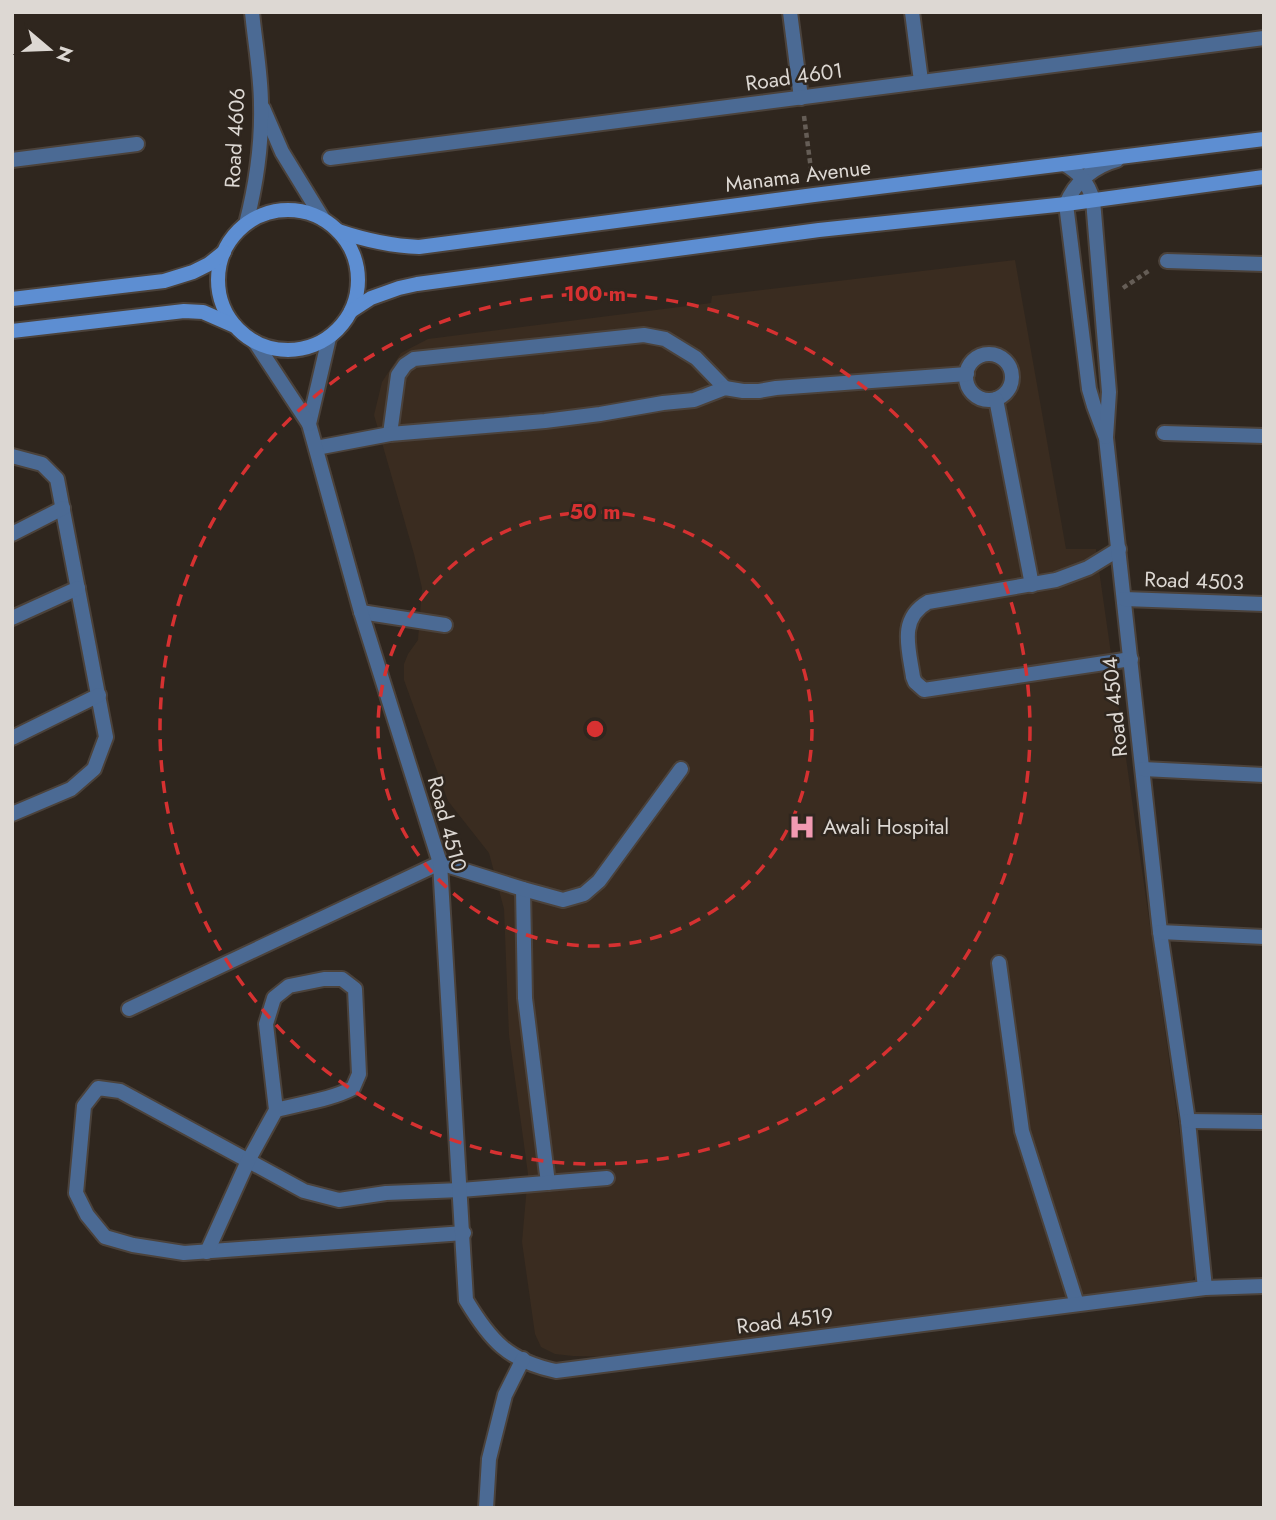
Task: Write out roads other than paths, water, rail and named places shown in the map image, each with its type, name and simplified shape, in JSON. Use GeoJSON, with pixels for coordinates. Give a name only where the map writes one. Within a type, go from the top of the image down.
{"type":"FeatureCollection","features":[{"type":"Feature","properties":{"kind":"street","name":"Road 4606"},"geometry":{"type":"LineString","coordinates":[[246,225],[259,163],[261,103],[252,12]]}},
{"type":"Feature","properties":{"kind":"street"},"geometry":{"type":"LineString","coordinates":[[790,12],[801,98]]}},
{"type":"Feature","properties":{"kind":"street"},"geometry":{"type":"LineString","coordinates":[[912,12],[921,81]]}},
{"type":"Feature","properties":{"kind":"street","name":"Road 4601"},"geometry":{"type":"LineString","coordinates":[[330,158],[1264,38]]}},
{"type":"Feature","properties":{"kind":"street"},"geometry":{"type":"LineString","coordinates":[[261,103],[282,152],[323,219]]}},
{"type":"Feature","properties":{"kind":"street","name":"Manama Avenue"},"geometry":{"type":"LineString","coordinates":[[338,231],[376,242],[419,247],[1264,139]]}},
{"type":"Feature","properties":{"kind":"street"},"geometry":{"type":"LineString","coordinates":[[12,160],[137,144]]}},
{"type":"Feature","properties":{"kind":"street"},"geometry":{"type":"LineString","coordinates":[[1066,204],[1072,190],[1083,178],[1111,161],[1127,157]]}},
{"type":"Feature","properties":{"kind":"street"},"geometry":{"type":"LineString","coordinates":[[1064,164],[1083,178],[1093,201],[1109,392],[1106,438]]}},
{"type":"Feature","properties":{"kind":"street"},"geometry":{"type":"LineString","coordinates":[[351,311],[371,298],[417,284],[819,230],[1093,201],[1264,177]]}},
{"type":"Feature","properties":{"kind":"street","name":"Road 4504"},"geometry":{"type":"LineString","coordinates":[[1066,204],[1089,389],[1106,438],[1160,932],[1188,1121],[1205,1288]]}},
{"type":"Feature","properties":{"kind":"street"},"geometry":{"type":"LineString","coordinates":[[12,299],[164,281],[209,264],[246,225],[264,214],[284,210],[304,211],[323,219],[338,231],[351,248],[358,268],[358,290],[351,311],[329,338],[305,348],[280,350],[255,342]]}},
{"type":"Feature","properties":{"kind":"street"},"geometry":{"type":"LineString","coordinates":[[224,251],[219,277],[220,290],[222,303],[235,326]]}},
{"type":"Feature","properties":{"kind":"street"},"geometry":{"type":"LineString","coordinates":[[1167,261],[1264,264]]}},
{"type":"Feature","properties":{"kind":"street"},"geometry":{"type":"LineString","coordinates":[[12,331],[184,311],[202,312],[235,326],[255,342],[309,424]]}},
{"type":"Feature","properties":{"kind":"street"},"geometry":{"type":"LineString","coordinates":[[390,434],[398,375],[405,365],[414,359],[644,335],[665,339],[696,358],[725,388]]}},
{"type":"Feature","properties":{"kind":"street","name":"Road 4510"},"geometry":{"type":"LineString","coordinates":[[329,338],[309,424],[361,612],[440,863],[464,1233]]}},
{"type":"Feature","properties":{"kind":"street"},"geometry":{"type":"LineString","coordinates":[[983,355],[1001,357],[1012,371],[1009,388],[1004,395],[996,399],[978,397],[967,383],[970,366],[975,359],[983,355]]}},
{"type":"Feature","properties":{"kind":"street"},"geometry":{"type":"LineString","coordinates":[[316,448],[390,434],[600,414],[694,400],[725,388],[760,391],[967,374]]}},
{"type":"Feature","properties":{"kind":"street"},"geometry":{"type":"LineString","coordinates":[[996,399],[1032,585]]}},
{"type":"Feature","properties":{"kind":"street"},"geometry":{"type":"LineString","coordinates":[[1164,433],[1264,436]]}},
{"type":"Feature","properties":{"kind":"street"},"geometry":{"type":"LineString","coordinates":[[12,456],[42,464],[57,479],[106,737],[94,769],[71,789],[12,814]]}},
{"type":"Feature","properties":{"kind":"street"},"geometry":{"type":"LineString","coordinates":[[12,534],[63,508]]}},
{"type":"Feature","properties":{"kind":"street"},"geometry":{"type":"LineString","coordinates":[[1119,549],[1072,575],[1056,580],[928,602],[913,613],[907,631],[913,677],[925,690],[1131,659]]}},
{"type":"Feature","properties":{"kind":"street"},"geometry":{"type":"LineString","coordinates":[[12,618],[78,588]]}},
{"type":"Feature","properties":{"kind":"street","name":"Road 4503"},"geometry":{"type":"LineString","coordinates":[[1124,599],[1264,604]]}},
{"type":"Feature","properties":{"kind":"street"},"geometry":{"type":"LineString","coordinates":[[361,612],[445,625]]}},
{"type":"Feature","properties":{"kind":"street"},"geometry":{"type":"LineString","coordinates":[[12,738],[99,695]]}},
{"type":"Feature","properties":{"kind":"street"},"geometry":{"type":"LineString","coordinates":[[129,1009],[440,863],[563,900],[584,894],[599,881],[681,769]]}},
{"type":"Feature","properties":{"kind":"street"},"geometry":{"type":"LineString","coordinates":[[1143,769],[1264,775]]}},
{"type":"Feature","properties":{"kind":"street"},"geometry":{"type":"LineString","coordinates":[[523,889],[525,998],[548,1183]]}},
{"type":"Feature","properties":{"kind":"street"},"geometry":{"type":"LineString","coordinates":[[1160,932],[1264,937]]}},
{"type":"Feature","properties":{"kind":"street"},"geometry":{"type":"LineString","coordinates":[[999,962],[1022,1131],[1077,1304]]}},
{"type":"Feature","properties":{"kind":"street"},"geometry":{"type":"LineString","coordinates":[[207,1252],[248,1161],[276,1110],[267,1024],[274,998],[289,986],[324,978],[342,979],[355,989],[359,1074],[353,1088],[338,1096],[276,1110]]}},
{"type":"Feature","properties":{"kind":"street"},"geometry":{"type":"LineString","coordinates":[[464,1233],[184,1253],[133,1245],[104,1237],[87,1215],[76,1193],[85,1106],[98,1088],[120,1091],[304,1191],[339,1200],[386,1194],[607,1178]]}},
{"type":"Feature","properties":{"kind":"street"},"geometry":{"type":"LineString","coordinates":[[1188,1121],[1264,1122]]}},
{"type":"Feature","properties":{"kind":"street","name":"Road 4519"},"geometry":{"type":"LineString","coordinates":[[464,1233],[466,1300],[482,1327],[507,1352],[556,1371],[1205,1288],[1264,1286]]}},
{"type":"Feature","properties":{"kind":"street"},"geometry":{"type":"LineString","coordinates":[[485,1508],[489,1459],[505,1395],[523,1359]]}},
{"type":"Feature","properties":{"kind":"place","name":"Awali Hospital"},"geometry":{"type":"Point","coordinates":[802,827]}}]}
